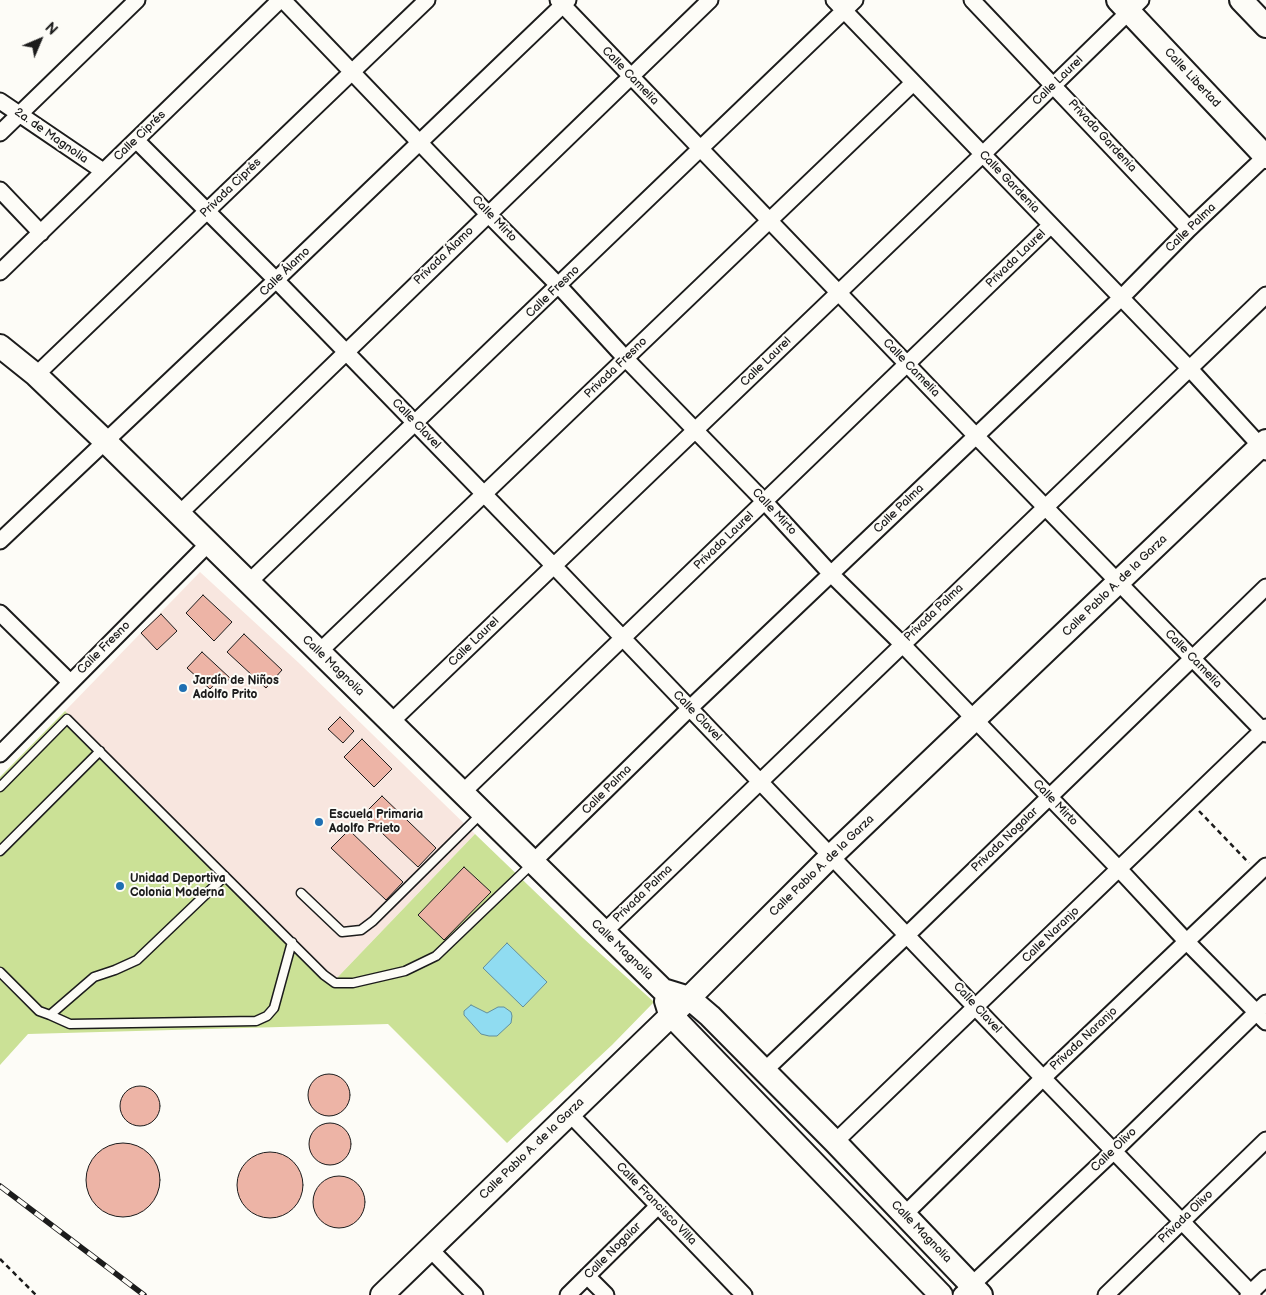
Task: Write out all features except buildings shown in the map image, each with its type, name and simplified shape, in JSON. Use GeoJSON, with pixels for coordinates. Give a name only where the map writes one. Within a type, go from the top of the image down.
{"type":"FeatureCollection","features":[{"type":"Feature","properties":{"kind":"street"},"geometry":{"type":"LineString","coordinates":[[0,133],[137,0]]}},
{"type":"Feature","properties":{"kind":"street","name":"Calle Mirto"},"geometry":{"type":"LineString","coordinates":[[281,0],[559,286],[831,574],[902,644],[1187,942],[1263,1012]]}},
{"type":"Feature","properties":{"kind":"street","name":"Calle Ciprés"},"geometry":{"type":"LineString","coordinates":[[0,272],[102,171],[281,0]]}},
{"type":"Feature","properties":{"kind":"street","name":"Privada Ciprés"},"geometry":{"type":"LineString","coordinates":[[36,375],[427,0]]}},
{"type":"Feature","properties":{"kind":"street","name":"Privada Álamo"},"geometry":{"type":"LineString","coordinates":[[179,514],[710,0]]}},
{"type":"Feature","properties":{"kind":"street","name":"Calle Fresno"},"geometry":{"type":"LineString","coordinates":[[248,583],[701,148],[839,5],[855,0]]}},
{"type":"Feature","properties":{"kind":"street","name":"Privada Gardenia"},"geometry":{"type":"LineString","coordinates":[[972,0],[1189,229]]}},
{"type":"Feature","properties":{"kind":"street"},"geometry":{"type":"LineString","coordinates":[[1241,0],[1266,26]]}},
{"type":"Feature","properties":{"kind":"street","name":"Calle Camelia"},"geometry":{"type":"LineString","coordinates":[[563,2],[631,76],[907,365],[1118,583],[1265,730]]}},
{"type":"Feature","properties":{"kind":"street","name":"Calle Álamo"},"geometry":{"type":"LineString","coordinates":[[0,541],[276,280],[563,2]]}},
{"type":"Feature","properties":{"kind":"street","name":"Calle Laurel"},"geometry":{"type":"LineString","coordinates":[[391,722],[1054,85],[1129,4]]}},
{"type":"Feature","properties":{"kind":"street","name":"Calle Libertad"},"geometry":{"type":"LineString","coordinates":[[1129,4],[1266,156]]}},
{"type":"Feature","properties":{"kind":"street","name":"Calle Gardenia"},"geometry":{"type":"LineString","coordinates":[[839,5],[1264,447]]}},
{"type":"Feature","properties":{"kind":"street","name":"Privada Fresno"},"geometry":{"type":"LineString","coordinates":[[319,652],[913,83]]}},
{"type":"Feature","properties":{"kind":"street","name":"2a. de Magnolia"},"geometry":{"type":"LineString","coordinates":[[0,101],[102,171]]}},
{"type":"Feature","properties":{"kind":"street","name":"Calle Clavel"},"geometry":{"type":"LineString","coordinates":[[136,140],[208,210],[553,565],[760,781],[830,857],[1251,1294]]}},
{"type":"Feature","properties":{"kind":"street","name":"Calle Palma"},"geometry":{"type":"LineString","coordinates":[[533,862],[690,708],[1120,298],[1266,156]]}},
{"type":"Feature","properties":{"kind":"street"},"geometry":{"type":"LineString","coordinates":[[0,190],[41,233]]}},
{"type":"Feature","properties":{"kind":"street","name":"Privada Laurel"},"geometry":{"type":"LineString","coordinates":[[462,793],[1050,226]]}},
{"type":"Feature","properties":{"kind":"street","name":"Privada Palma"},"geometry":{"type":"LineString","coordinates":[[604,932],[1266,295]]}},
{"type":"Feature","properties":{"kind":"street","name":"Calle Magnolia"},"geometry":{"type":"LineString","coordinates":[[0,346],[36,375],[105,441],[663,990],[689,998],[710,1016],[904,1214],[971,1292]]}},
{"type":"Feature","properties":{"kind":"street","name":"Calle Pablo A. de la Garza"},"geometry":{"type":"LineString","coordinates":[[382,1295],[670,1014],[689,998],[830,857],[1264,447]]}},
{"type":"Feature","properties":{"kind":"street","name":"Calle Fresno"},"geometry":{"type":"LineString","coordinates":[[0,754],[208,544]]}},
{"type":"Feature","properties":{"kind":"street","name":"Privada Nogalar"},"geometry":{"type":"LineString","coordinates":[[764,1071],[1266,587]]}},
{"type":"Feature","properties":{"kind":"street"},"geometry":{"type":"LineString","coordinates":[[0,613],[70,682]]}},
{"type":"Feature","properties":{"kind":"street","name":"Calle Naranjo"},"geometry":{"type":"LineString","coordinates":[[835,1142],[1265,730]]}},
{"type":"Feature","properties":{"kind":"street","name":"Privada Naranjo"},"geometry":{"type":"LineString","coordinates":[[904,1214],[1262,869]]}},
{"type":"Feature","properties":{"kind":"street","name":"Calle Magnolia"},"geometry":{"type":"LineString","coordinates":[[663,990],[670,1014],[941,1295]]}},
{"type":"Feature","properties":{"kind":"street","name":"Calle Olivo"},"geometry":{"type":"LineString","coordinates":[[971,1292],[1114,1151],[1263,1012]]}},
{"type":"Feature","properties":{"kind":"street","name":"Calle Francisco Villa"},"geometry":{"type":"LineString","coordinates":[[569,1113],[744,1295]]}},
{"type":"Feature","properties":{"kind":"street","name":"Privada Olivo"},"geometry":{"type":"LineString","coordinates":[[1106,1295],[1266,1140]]}},
{"type":"Feature","properties":{"kind":"street","name":"Calle Nogalar"},"geometry":{"type":"LineString","coordinates":[[568,1295],[658,1206]]}},
{"type":"Feature","properties":{"kind":"street"},"geometry":{"type":"LineString","coordinates":[[430,1248],[475,1295]]}},
{"type":"Feature","properties":{"kind":"street"},"geometry":{"type":"LineString","coordinates":[[587,1276],[606,1295]]}},
{"type":"Feature","properties":{"kind":"street"},"geometry":{"type":"LineString","coordinates":[[1251,1294],[1266,1278]]}},
{"type":"Feature","properties":{"kind":"lane"},"geometry":{"type":"LineString","coordinates":[[0,787],[67,719],[324,975],[336,983],[353,983],[405,971],[436,956],[533,862]]}},
{"type":"Feature","properties":{"kind":"lane"},"geometry":{"type":"LineString","coordinates":[[0,851],[100,751]]}},
{"type":"Feature","properties":{"kind":"lane"},"geometry":{"type":"LineString","coordinates":[[301,893],[342,932],[361,930],[373,921],[482,812]]}},
{"type":"Feature","properties":{"kind":"lane"},"geometry":{"type":"LineString","coordinates":[[50,1015],[94,977],[137,960],[225,876]]}},
{"type":"Feature","properties":{"kind":"lane"},"geometry":{"type":"LineString","coordinates":[[0,972],[39,1012],[70,1024],[256,1021],[268,1016],[274,1008],[292,942]]}},
{"type":"Feature","properties":{"kind":"path"},"geometry":{"type":"LineString","coordinates":[[1190,801],[1262,869]]}},
{"type":"Feature","properties":{"kind":"path"},"geometry":{"type":"LineString","coordinates":[[0,1259],[36,1295]]}},
{"type":"Feature","properties":{"kind":"shaded area","name":"Escuela Primaria Adolfo Prieto"},"geometry":{"type":"Polygon","coordinates":[[[200,572],[300,664],[475,834],[335,980],[65,711],[200,572]]]}},
{"type":"Feature","properties":{"kind":"green space","name":"Unidad Deportiva Colonia Moderna"},"geometry":{"type":"Polygon","coordinates":[[[65,711],[335,980],[475,834],[583,938],[654,1002],[612,1045],[507,1143],[388,1024],[28,1034],[0,1065],[0,777],[65,711]]]}},
{"type":"Feature","properties":{"kind":"water"},"geometry":{"type":"Polygon","coordinates":[[[507,943],[547,982],[523,1007],[483,968],[507,943]]]}},
{"type":"Feature","properties":{"kind":"water"},"geometry":{"type":"Polygon","coordinates":[[[471,1005],[487,1013],[498,1007],[504,1007],[511,1012],[511,1023],[497,1036],[481,1034],[464,1015],[464,1011],[471,1005]]]}},
{"type":"Feature","properties":{"kind":"railway"},"geometry":{"type":"LineString","coordinates":[[0,1186],[144,1295]]}},
{"type":"Feature","properties":{"kind":"place","name":"Jardín de Niños Adolfo Prito"},"geometry":{"type":"Point","coordinates":[183,688]}},
{"type":"Feature","properties":{"kind":"place","name":"Escuela Primaria Adolfo Prieto"},"geometry":{"type":"Point","coordinates":[319,822]}},
{"type":"Feature","properties":{"kind":"place","name":"Unidad Deportiva Colonia Moderna"},"geometry":{"type":"Point","coordinates":[120,886]}}]}
